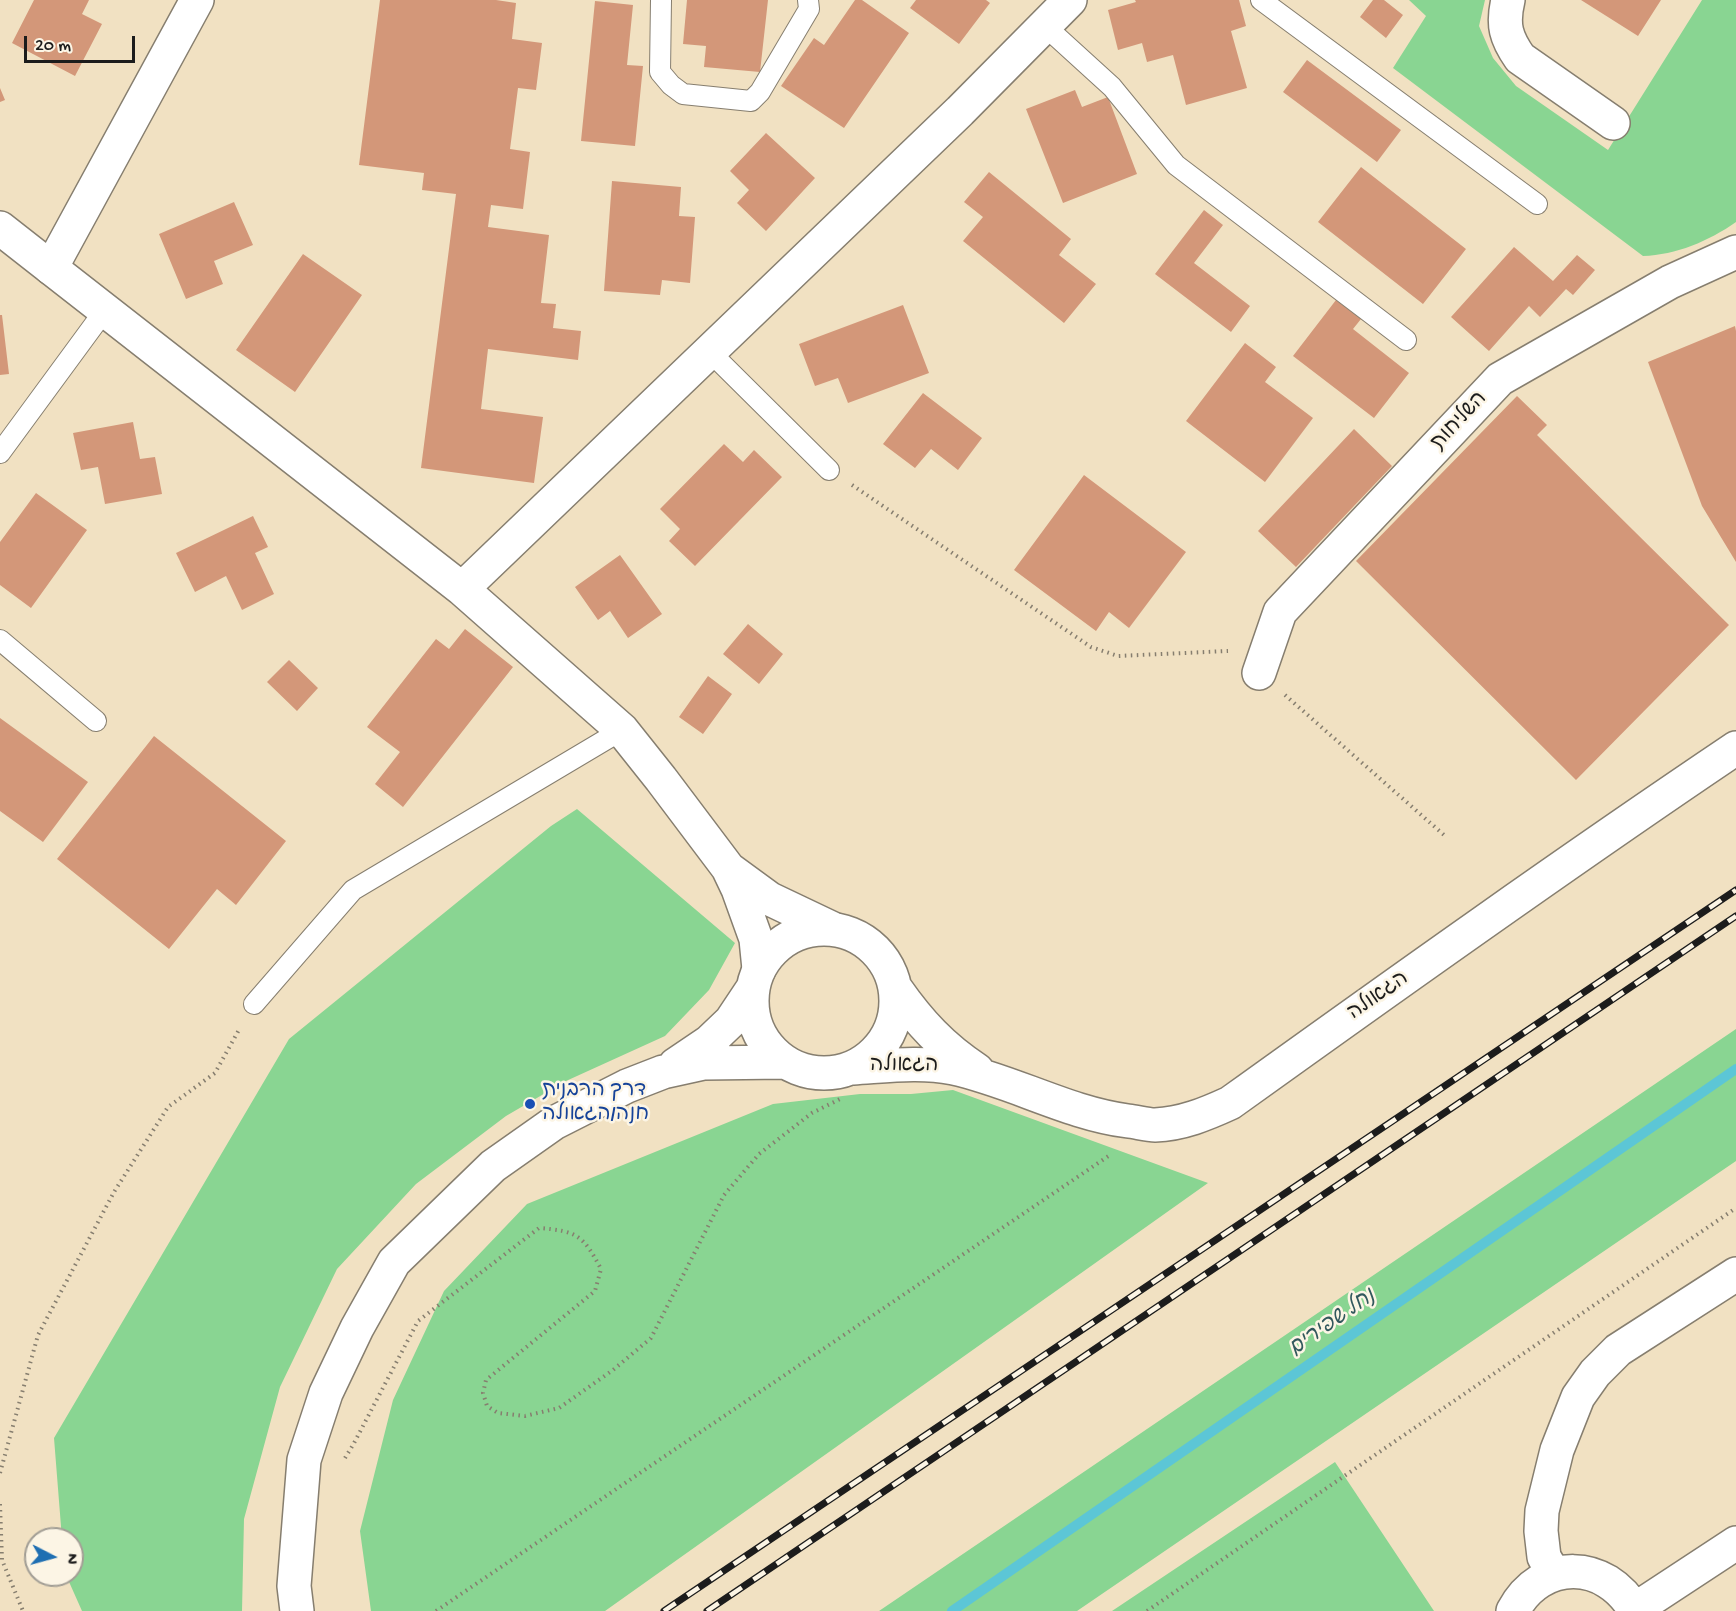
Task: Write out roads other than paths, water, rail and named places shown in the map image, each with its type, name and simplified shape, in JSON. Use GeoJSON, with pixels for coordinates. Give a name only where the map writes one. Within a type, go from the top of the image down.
{"type":"FeatureCollection","features":[{"type":"Feature","properties":{"kind":"street"},"geometry":{"type":"LineString","coordinates":[[51,268],[197,0]]}},
{"type":"Feature","properties":{"kind":"street"},"geometry":{"type":"LineString","coordinates":[[462,589],[960,111],[1070,0]]}},
{"type":"Feature","properties":{"kind":"street"},"geometry":{"type":"LineString","coordinates":[[1508,0],[1505,30],[1520,58],[1613,123]]}},
{"type":"Feature","properties":{"kind":"street"},"geometry":{"type":"LineString","coordinates":[[0,228],[462,589],[622,730],[662,779],[728,868],[738,890],[756,939],[756,979],[752,1005],[761,1037],[771,1051],[784,1062],[806,1072],[830,1074],[848,1083],[888,1036],[896,1014],[896,989],[888,967],[874,947],[854,934],[831,928],[770,899],[728,868]]}},
{"type":"Feature","properties":{"kind":"street","name":"השליחות"},"geometry":{"type":"LineString","coordinates":[[1259,673],[1280,612],[1500,380],[1670,282],[1736,252]]}},
{"type":"Feature","properties":{"kind":"street","name":"הגאולה"},"geometry":{"type":"LineString","coordinates":[[848,1083],[919,1064],[951,1067],[989,1077],[1103,1117],[1156,1125],[1197,1118],[1230,1103],[1509,906],[1564,864],[1732,759]]}},
{"type":"Feature","properties":{"kind":"street"},"geometry":{"type":"LineString","coordinates":[[663,1072],[709,1042],[731,1021],[772,950],[789,938],[810,930],[831,928]]}},
{"type":"Feature","properties":{"kind":"street","name":"הגאולה"},"geometry":{"type":"LineString","coordinates":[[896,989],[929,1032],[956,1057],[989,1077]]}},
{"type":"Feature","properties":{"kind":"street"},"geometry":{"type":"LineString","coordinates":[[297,1611],[294,1586],[304,1460],[326,1392],[357,1328],[394,1262],[494,1166],[554,1123],[627,1086],[663,1072],[704,1063],[784,1062]]}},
{"type":"Feature","properties":{"kind":"street"},"geometry":{"type":"LineString","coordinates":[[1554,1574],[1544,1557],[1541,1531],[1542,1511],[1557,1450],[1578,1396],[1595,1373],[1618,1350],[1736,1274]]}},
{"type":"Feature","properties":{"kind":"street"},"geometry":{"type":"LineString","coordinates":[[1513,1611],[1520,1598],[1535,1583],[1554,1574],[1578,1572],[1601,1577],[1615,1585],[1635,1611],[1736,1543]]}},
{"type":"Feature","properties":{"kind":"lane"},"geometry":{"type":"LineString","coordinates":[[661,0],[660,72],[671,85],[683,94],[751,100],[760,92],[809,9],[808,0]]}},
{"type":"Feature","properties":{"kind":"lane"},"geometry":{"type":"LineString","coordinates":[[1261,0],[1537,204]]}},
{"type":"Feature","properties":{"kind":"lane"},"geometry":{"type":"LineString","coordinates":[[1045,27],[1112,87],[1176,165],[1406,340]]}},
{"type":"Feature","properties":{"kind":"lane"},"geometry":{"type":"LineString","coordinates":[[0,453],[105,310]]}},
{"type":"Feature","properties":{"kind":"lane"},"geometry":{"type":"LineString","coordinates":[[710,352],[829,470]]}},
{"type":"Feature","properties":{"kind":"lane"},"geometry":{"type":"LineString","coordinates":[[0,640],[96,721]]}},
{"type":"Feature","properties":{"kind":"lane"},"geometry":{"type":"LineString","coordinates":[[254,1004],[353,890],[622,730]]}},
{"type":"Feature","properties":{"kind":"waterway","name":"נחל שפירים"},"geometry":{"type":"LineString","coordinates":[[952,1611],[1736,1069]]}},
{"type":"Feature","properties":{"kind":"railway"},"geometry":{"type":"LineString","coordinates":[[664,1611],[1736,890]]}},
{"type":"Feature","properties":{"kind":"railway"},"geometry":{"type":"LineString","coordinates":[[707,1611],[1736,916]]}},
{"type":"Feature","properties":{"kind":"place","name":"דרך הרבנית חנה/הגאולה"},"geometry":{"type":"Point","coordinates":[530,1104]}}]}
